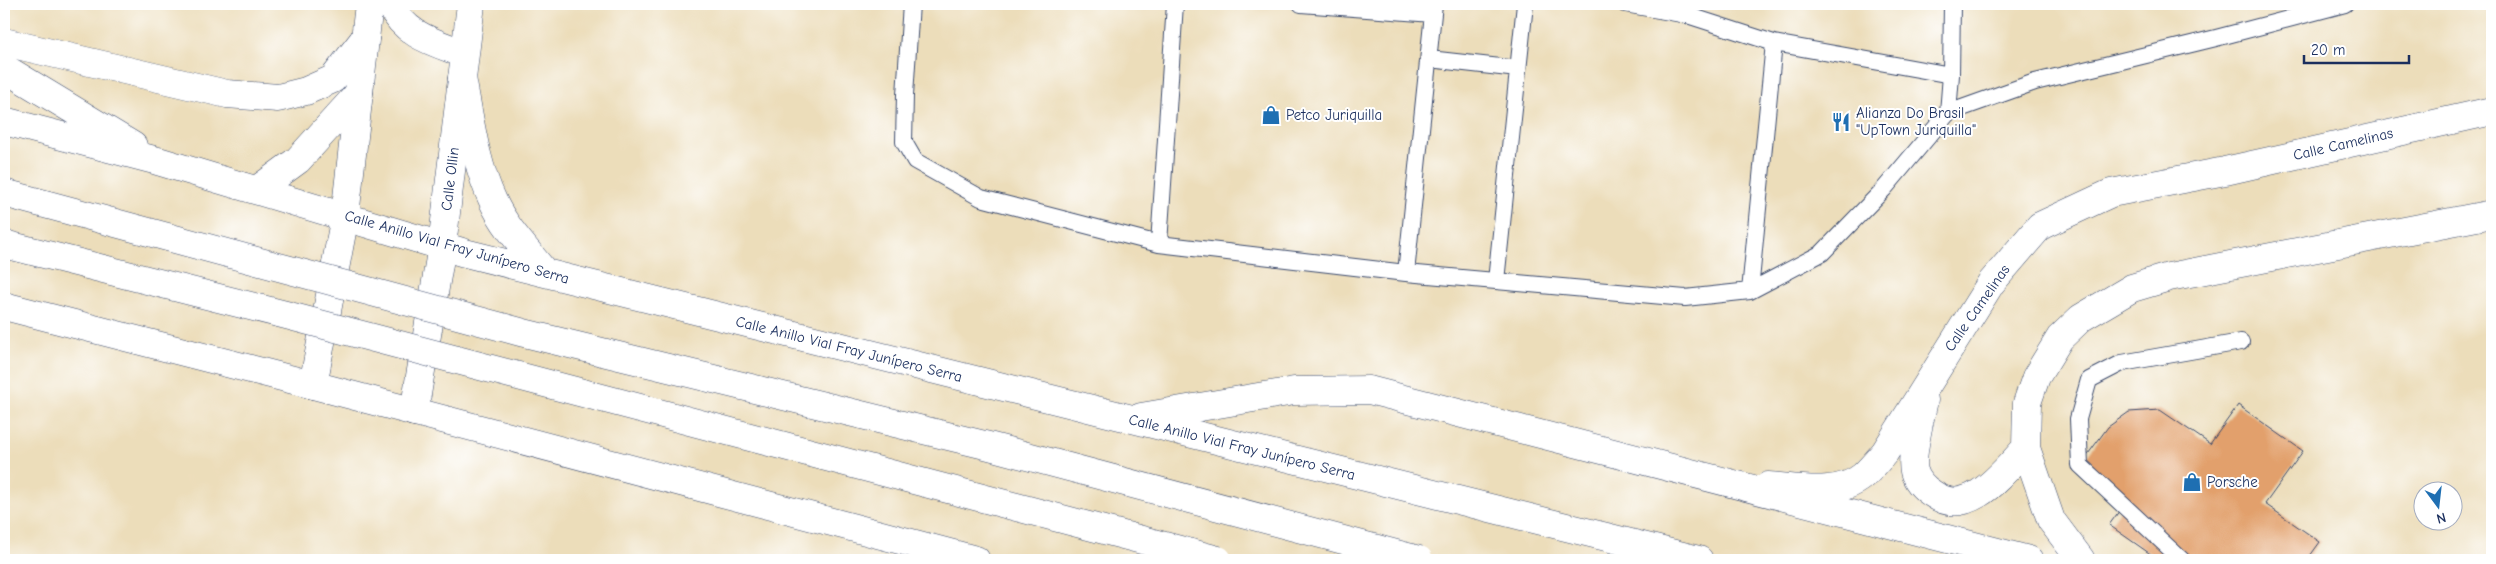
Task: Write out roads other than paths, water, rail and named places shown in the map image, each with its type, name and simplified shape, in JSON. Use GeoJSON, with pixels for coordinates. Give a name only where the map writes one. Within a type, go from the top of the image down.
{"type":"FeatureCollection","features":[{"type":"Feature","properties":{"kind":"main road"},"geometry":{"type":"LineString","coordinates":[[314,385],[345,216],[368,4]]}},
{"type":"Feature","properties":{"kind":"main road"},"geometry":{"type":"LineString","coordinates":[[390,4],[400,22],[464,66],[475,145],[493,202],[545,273]]}},
{"type":"Feature","properties":{"kind":"main road","name":"Calle Ollin"},"geometry":{"type":"LineString","coordinates":[[414,412],[442,246],[471,4]]}},
{"type":"Feature","properties":{"kind":"main road"},"geometry":{"type":"LineString","coordinates":[[4,42],[227,94],[278,98],[306,91],[333,79],[365,38]]}},
{"type":"Feature","properties":{"kind":"main road"},"geometry":{"type":"LineString","coordinates":[[4,68],[158,161]]}},
{"type":"Feature","properties":{"kind":"main road"},"geometry":{"type":"LineString","coordinates":[[257,190],[298,160],[359,93]]}},
{"type":"Feature","properties":{"kind":"main road","name":"Calle Camelinas"},"geometry":{"type":"LineString","coordinates":[[1737,485],[1827,489],[1847,486],[1863,476],[1885,452],[1928,380],[1991,283],[2040,226],[2111,193],[2225,171],[2492,111]]}},
{"type":"Feature","properties":{"kind":"main road","name":"Calle Anillo Vial Fray Junípero Serra"},"geometry":{"type":"LineString","coordinates":[[4,121],[158,161],[442,246],[545,273],[1699,560]]}},
{"type":"Feature","properties":{"kind":"main road"},"geometry":{"type":"LineString","coordinates":[[4,193],[524,333],[989,446],[1419,560]]}},
{"type":"Feature","properties":{"kind":"main road"},"geometry":{"type":"LineString","coordinates":[[2081,560],[2051,520],[2026,448],[2027,403],[2036,377],[2060,338],[2081,318],[2132,288],[2169,277],[2492,214]]}},
{"type":"Feature","properties":{"kind":"main road"},"geometry":{"type":"LineString","coordinates":[[4,244],[286,314],[1218,560]]}},
{"type":"Feature","properties":{"kind":"main road"},"geometry":{"type":"LineString","coordinates":[[4,306],[314,385],[976,560]]}},
{"type":"Feature","properties":{"kind":"main road"},"geometry":{"type":"LineString","coordinates":[[1928,380],[1918,428],[1914,471],[1922,487],[1937,498],[1959,502],[1974,497],[1994,482],[2026,448]]}},
{"type":"Feature","properties":{"kind":"main road"},"geometry":{"type":"LineString","coordinates":[[1130,419],[1294,391],[1369,390],[2029,560]]}},
{"type":"Feature","properties":{"kind":"lane"},"geometry":{"type":"LineString","coordinates":[[911,4],[904,95],[904,142],[915,162],[981,198],[1160,244],[1406,273],[1685,298],[1750,291],[1822,253],[1884,189],[1948,113],[2035,82],[2345,4]]}},
{"type":"Feature","properties":{"kind":"lane"},"geometry":{"type":"LineString","coordinates":[[1160,244],[1175,4]]}},
{"type":"Feature","properties":{"kind":"lane"},"geometry":{"type":"LineString","coordinates":[[1301,4],[1355,8],[1434,9],[1406,273]]}},
{"type":"Feature","properties":{"kind":"lane"},"geometry":{"type":"LineString","coordinates":[[1496,281],[1525,4]]}},
{"type":"Feature","properties":{"kind":"lane"},"geometry":{"type":"LineString","coordinates":[[1625,4],[1687,9],[1774,42],[1951,75]]}},
{"type":"Feature","properties":{"kind":"lane"},"geometry":{"type":"LineString","coordinates":[[1948,113],[1951,75],[1952,4]]}},
{"type":"Feature","properties":{"kind":"lane"},"geometry":{"type":"LineString","coordinates":[[1750,291],[1774,42]]}},
{"type":"Feature","properties":{"kind":"lane"},"geometry":{"type":"LineString","coordinates":[[1429,58],[1518,69]]}},
{"type":"Feature","properties":{"kind":"lane"},"geometry":{"type":"LineString","coordinates":[[2182,560],[2080,465],[2078,419],[2089,380],[2122,363],[2241,342]]}},
{"type":"Feature","properties":{"kind":"place","name":"Petco Juriquilla"},"geometry":{"type":"Point","coordinates":[1271,115]}},
{"type":"Feature","properties":{"kind":"place","name":"Alianza Do Brasil \"UpTown Juriquilla\""},"geometry":{"type":"Point","coordinates":[1841,122]}},
{"type":"Feature","properties":{"kind":"place","name":"Porsche"},"geometry":{"type":"Point","coordinates":[2192,482]}}]}
